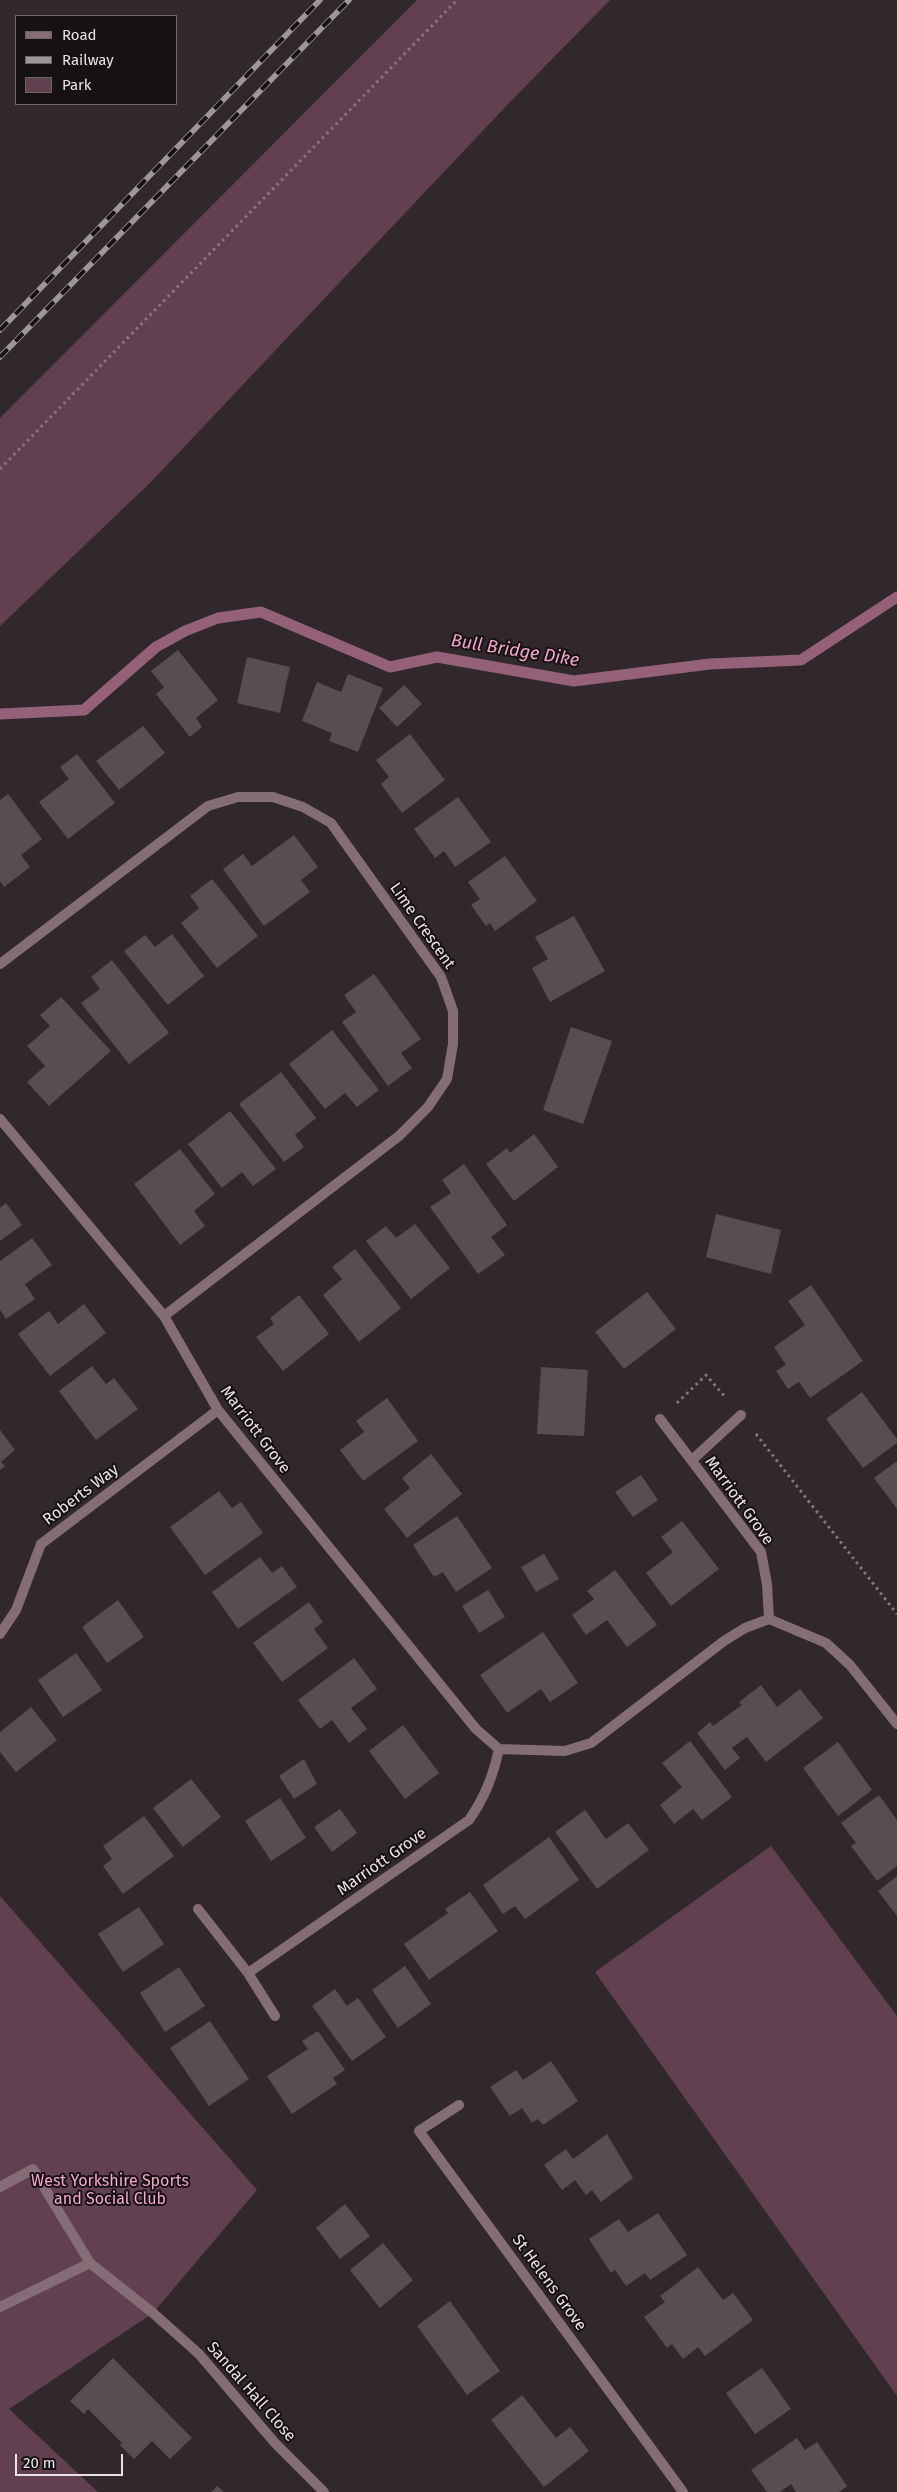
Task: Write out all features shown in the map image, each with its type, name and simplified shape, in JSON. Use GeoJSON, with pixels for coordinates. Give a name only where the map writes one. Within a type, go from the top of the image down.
{"type":"FeatureCollection","features":[{"type":"Feature","properties":{"kind":"street","name":"Lime Crescent"},"geometry":{"type":"LineString","coordinates":[[0,964],[208,806],[238,798],[273,797],[303,807],[331,823],[441,977],[452,1011],[453,1044],[447,1079],[428,1108],[399,1136],[164,1316]]}},
{"type":"Feature","properties":{"kind":"street","name":"Marriott Grove"},"geometry":{"type":"LineString","coordinates":[[0,1119],[164,1316],[218,1410],[476,1729],[499,1749],[494,1775],[483,1800],[469,1820],[248,1973]]}},
{"type":"Feature","properties":{"kind":"street","name":"Roberts Way"},"geometry":{"type":"LineString","coordinates":[[0,1634],[16,1610],[41,1544],[218,1410]]}},
{"type":"Feature","properties":{"kind":"street","name":"Marriott Grove"},"geometry":{"type":"LineString","coordinates":[[692,1460],[741,1415]]}},
{"type":"Feature","properties":{"kind":"street","name":"Marriott Grove"},"geometry":{"type":"LineString","coordinates":[[660,1419],[761,1552],[767,1584],[769,1619]]}},
{"type":"Feature","properties":{"kind":"street"},"geometry":{"type":"LineString","coordinates":[[499,1749],[564,1751],[591,1743],[724,1641],[744,1628],[769,1619],[826,1643],[850,1665],[897,1724]]}},
{"type":"Feature","properties":{"kind":"street"},"geometry":{"type":"LineString","coordinates":[[198,1909],[248,1973],[275,2016]]}},
{"type":"Feature","properties":{"kind":"street","name":"St Helens Grove"},"geometry":{"type":"LineString","coordinates":[[459,2105],[419,2131],[683,2492]]}},
{"type":"Feature","properties":{"kind":"street"},"geometry":{"type":"LineString","coordinates":[[0,2187],[34,2169],[90,2263],[0,2307]]}},
{"type":"Feature","properties":{"kind":"street","name":"Sandal Hall Close"},"geometry":{"type":"LineString","coordinates":[[90,2263],[153,2313],[199,2354],[275,2443],[324,2492]]}},
{"type":"Feature","properties":{"kind":"path"},"geometry":{"type":"LineString","coordinates":[[0,469],[457,0]]}},
{"type":"Feature","properties":{"kind":"path"},"geometry":{"type":"LineString","coordinates":[[660,1419],[706,1375],[741,1415],[897,1614]]}},
{"type":"Feature","properties":{"kind":"green space"},"geometry":{"type":"Polygon","coordinates":[[[417,0],[610,0],[509,103],[151,482],[0,626],[0,418],[417,0]]]}},
{"type":"Feature","properties":{"kind":"green space"},"geometry":{"type":"Polygon","coordinates":[[[771,1846],[897,2016],[897,2396],[595,1972],[771,1846]]]}},
{"type":"Feature","properties":{"kind":"green space","name":"West Yorkshire Sports and Social Club"},"geometry":{"type":"Polygon","coordinates":[[[0,1896],[257,2190],[153,2313],[9,2409],[98,2492],[0,2492],[0,1896]]]}},
{"type":"Feature","properties":{"kind":"building"},"geometry":{"type":"Polygon","coordinates":[[[178,650],[218,700],[196,718],[202,727],[190,737],[156,694],[164,687],[151,671],[178,650]]]}},
{"type":"Feature","properties":{"kind":"building"},"geometry":{"type":"Polygon","coordinates":[[[247,657],[290,667],[280,713],[237,703],[247,657]]]}},
{"type":"Feature","properties":{"kind":"building"},"geometry":{"type":"Polygon","coordinates":[[[348,674],[383,688],[358,752],[329,741],[332,733],[302,721],[317,682],[341,692],[348,674]]]}},
{"type":"Feature","properties":{"kind":"building"},"geometry":{"type":"Polygon","coordinates":[[[404,685],[422,704],[397,727],[379,708],[404,685]]]}},
{"type":"Feature","properties":{"kind":"building"},"geometry":{"type":"Polygon","coordinates":[[[143,726],[165,753],[119,790],[96,761],[143,726]]]}},
{"type":"Feature","properties":{"kind":"building"},"geometry":{"type":"Polygon","coordinates":[[[410,734],[445,780],[402,813],[381,784],[389,777],[376,760],[410,734]]]}},
{"type":"Feature","properties":{"kind":"building"},"geometry":{"type":"Polygon","coordinates":[[[77,754],[115,803],[68,839],[39,802],[69,779],[60,767],[77,754]]]}},
{"type":"Feature","properties":{"kind":"building"},"geometry":{"type":"Polygon","coordinates":[[[8,794],[42,839],[21,855],[30,867],[4,887],[0,881],[0,800],[8,794]]]}},
{"type":"Feature","properties":{"kind":"building"},"geometry":{"type":"Polygon","coordinates":[[[458,797],[491,842],[455,867],[444,851],[435,858],[414,829],[458,797]]]}},
{"type":"Feature","properties":{"kind":"building"},"geometry":{"type":"Polygon","coordinates":[[[294,835],[318,867],[301,880],[310,892],[264,926],[223,869],[243,854],[252,866],[294,835]]]}},
{"type":"Feature","properties":{"kind":"building"},"geometry":{"type":"Polygon","coordinates":[[[505,856],[537,901],[495,931],[490,923],[486,926],[471,905],[480,899],[468,882],[505,856]]]}},
{"type":"Feature","properties":{"kind":"building"},"geometry":{"type":"Polygon","coordinates":[[[212,879],[258,936],[217,968],[181,923],[199,908],[190,896],[212,879]]]}},
{"type":"Feature","properties":{"kind":"building"},"geometry":{"type":"Polygon","coordinates":[[[574,916],[605,971],[550,1002],[532,968],[548,959],[535,937],[574,916]]]}},
{"type":"Feature","properties":{"kind":"building"},"geometry":{"type":"Polygon","coordinates":[[[172,934],[204,976],[168,1005],[124,951],[145,935],[155,947],[172,934]]]}},
{"type":"Feature","properties":{"kind":"building"},"geometry":{"type":"Polygon","coordinates":[[[112,960],[169,1033],[129,1064],[81,1003],[100,989],[91,977],[112,960]]]}},
{"type":"Feature","properties":{"kind":"building"},"geometry":{"type":"Polygon","coordinates":[[[374,974],[421,1039],[401,1053],[412,1068],[388,1086],[342,1022],[356,1012],[344,995],[374,974]]]}},
{"type":"Feature","properties":{"kind":"building"},"geometry":{"type":"Polygon","coordinates":[[[61,997],[111,1051],[49,1106],[27,1082],[45,1066],[27,1046],[50,1026],[40,1015],[61,997]]]}},
{"type":"Feature","properties":{"kind":"building"},"geometry":{"type":"Polygon","coordinates":[[[571,1027],[612,1041],[583,1124],[543,1110],[571,1027]]]}},
{"type":"Feature","properties":{"kind":"building"},"geometry":{"type":"Polygon","coordinates":[[[332,1030],[379,1090],[357,1107],[345,1093],[325,1109],[289,1064],[332,1030]]]}},
{"type":"Feature","properties":{"kind":"building"},"geometry":{"type":"Polygon","coordinates":[[[281,1072],[316,1118],[295,1135],[304,1147],[284,1162],[239,1104],[281,1072]]]}},
{"type":"Feature","properties":{"kind":"building"},"geometry":{"type":"Polygon","coordinates":[[[230,1111],[276,1169],[253,1186],[242,1172],[222,1188],[188,1144],[230,1111]]]}},
{"type":"Feature","properties":{"kind":"building"},"geometry":{"type":"Polygon","coordinates":[[[534,1134],[558,1167],[514,1201],[486,1164],[507,1148],[510,1153],[534,1134]]]}},
{"type":"Feature","properties":{"kind":"building"},"geometry":{"type":"Polygon","coordinates":[[[180,1149],[215,1194],[194,1211],[205,1226],[180,1245],[134,1184],[180,1149]]]}},
{"type":"Feature","properties":{"kind":"building"},"geometry":{"type":"Polygon","coordinates":[[[464,1164],[507,1225],[491,1237],[505,1255],[478,1274],[430,1207],[451,1193],[442,1180],[464,1164]]]}},
{"type":"Feature","properties":{"kind":"building"},"geometry":{"type":"Polygon","coordinates":[[[6,1203],[22,1225],[0,1241],[0,1208],[6,1203]]]}},
{"type":"Feature","properties":{"kind":"building"},"geometry":{"type":"Polygon","coordinates":[[[716,1214],[781,1230],[771,1274],[706,1257],[716,1214]]]}},
{"type":"Feature","properties":{"kind":"building"},"geometry":{"type":"Polygon","coordinates":[[[415,1224],[450,1268],[411,1299],[366,1241],[386,1226],[396,1238],[415,1224]]]}},
{"type":"Feature","properties":{"kind":"building"},"geometry":{"type":"Polygon","coordinates":[[[32,1238],[52,1265],[25,1284],[35,1299],[6,1319],[0,1310],[0,1261],[32,1238]]]}},
{"type":"Feature","properties":{"kind":"building"},"geometry":{"type":"Polygon","coordinates":[[[355,1249],[401,1308],[359,1342],[323,1295],[342,1279],[332,1267],[355,1249]]]}},
{"type":"Feature","properties":{"kind":"building"},"geometry":{"type":"Polygon","coordinates":[[[811,1285],[863,1361],[810,1398],[799,1382],[788,1389],[776,1371],[786,1365],[774,1347],[805,1325],[788,1301],[811,1285]]]}},
{"type":"Feature","properties":{"kind":"building"},"geometry":{"type":"Polygon","coordinates":[[[647,1292],[676,1329],[624,1369],[595,1332],[647,1292]]]}},
{"type":"Feature","properties":{"kind":"building"},"geometry":{"type":"Polygon","coordinates":[[[299,1295],[329,1334],[283,1371],[256,1337],[274,1324],[270,1318],[299,1295]]]}},
{"type":"Feature","properties":{"kind":"building"},"geometry":{"type":"Polygon","coordinates":[[[84,1304],[106,1333],[50,1376],[18,1334],[49,1311],[58,1324],[84,1304]]]}},
{"type":"Feature","properties":{"kind":"building"},"geometry":{"type":"Polygon","coordinates":[[[92,1366],[106,1384],[114,1378],[138,1409],[96,1440],[59,1391],[92,1366]]]}},
{"type":"Feature","properties":{"kind":"building"},"geometry":{"type":"Polygon","coordinates":[[[541,1367],[588,1370],[584,1436],[537,1434],[541,1367]]]}},
{"type":"Feature","properties":{"kind":"building"},"geometry":{"type":"Polygon","coordinates":[[[862,1392],[897,1439],[897,1443],[863,1468],[826,1419],[862,1392]]]}},
{"type":"Feature","properties":{"kind":"building"},"geometry":{"type":"Polygon","coordinates":[[[387,1398],[418,1441],[363,1481],[340,1450],[364,1432],[356,1421],[387,1398]]]}},
{"type":"Feature","properties":{"kind":"building"},"geometry":{"type":"Polygon","coordinates":[[[0,1430],[15,1450],[1,1462],[5,1466],[0,1470],[0,1430]]]}},
{"type":"Feature","properties":{"kind":"building"},"geometry":{"type":"Polygon","coordinates":[[[431,1454],[462,1494],[407,1538],[384,1509],[410,1488],[402,1478],[431,1454]]]}},
{"type":"Feature","properties":{"kind":"building"},"geometry":{"type":"Polygon","coordinates":[[[897,1461],[897,1509],[874,1478],[897,1461]]]}},
{"type":"Feature","properties":{"kind":"building"},"geometry":{"type":"Polygon","coordinates":[[[641,1475],[658,1500],[633,1517],[615,1492],[641,1475]]]}},
{"type":"Feature","properties":{"kind":"building"},"geometry":{"type":"Polygon","coordinates":[[[219,1491],[232,1508],[241,1502],[263,1533],[205,1575],[170,1527],[219,1491]]]}},
{"type":"Feature","properties":{"kind":"building"},"geometry":{"type":"Polygon","coordinates":[[[457,1516],[492,1568],[456,1592],[443,1572],[434,1577],[413,1545],[457,1516]]]}},
{"type":"Feature","properties":{"kind":"building"},"geometry":{"type":"Polygon","coordinates":[[[682,1521],[719,1569],[671,1606],[646,1573],[673,1552],[661,1537],[682,1521]]]}},
{"type":"Feature","properties":{"kind":"building"},"geometry":{"type":"Polygon","coordinates":[[[544,1554],[559,1579],[536,1592],[521,1567],[544,1554]]]}},
{"type":"Feature","properties":{"kind":"building"},"geometry":{"type":"Polygon","coordinates":[[[260,1557],[272,1573],[282,1566],[297,1587],[238,1629],[212,1592],[260,1557]]]}},
{"type":"Feature","properties":{"kind":"building"},"geometry":{"type":"Polygon","coordinates":[[[615,1570],[657,1625],[627,1647],[607,1620],[586,1635],[572,1615],[594,1599],[587,1591],[615,1570]]]}},
{"type":"Feature","properties":{"kind":"building"},"geometry":{"type":"Polygon","coordinates":[[[488,1590],[505,1617],[479,1633],[462,1606],[488,1590]]]}},
{"type":"Feature","properties":{"kind":"building"},"geometry":{"type":"Polygon","coordinates":[[[118,1600],[144,1637],[107,1663],[82,1627],[118,1600]]]}},
{"type":"Feature","properties":{"kind":"building"},"geometry":{"type":"Polygon","coordinates":[[[309,1602],[323,1622],[314,1629],[328,1648],[282,1682],[253,1643],[309,1602]]]}},
{"type":"Feature","properties":{"kind":"building"},"geometry":{"type":"Polygon","coordinates":[[[543,1632],[578,1683],[550,1702],[541,1689],[507,1713],[480,1675],[543,1632]]]}},
{"type":"Feature","properties":{"kind":"building"},"geometry":{"type":"Polygon","coordinates":[[[76,1653],[102,1690],[63,1717],[38,1680],[76,1653]]]}},
{"type":"Feature","properties":{"kind":"building"},"geometry":{"type":"Polygon","coordinates":[[[354,1658],[377,1689],[351,1708],[367,1729],[349,1743],[332,1720],[320,1729],[298,1700],[354,1658]]]}},
{"type":"Feature","properties":{"kind":"building"},"geometry":{"type":"Polygon","coordinates":[[[761,1685],[777,1707],[800,1689],[823,1718],[766,1762],[747,1737],[732,1748],[740,1758],[725,1770],[697,1733],[710,1722],[713,1726],[742,1705],[739,1702],[761,1685]]]}},
{"type":"Feature","properties":{"kind":"building"},"geometry":{"type":"Polygon","coordinates":[[[31,1707],[57,1740],[16,1772],[0,1752],[0,1732],[31,1707]]]}},
{"type":"Feature","properties":{"kind":"building"},"geometry":{"type":"Polygon","coordinates":[[[403,1725],[439,1773],[405,1799],[369,1751],[403,1725]]]}},
{"type":"Feature","properties":{"kind":"building"},"geometry":{"type":"Polygon","coordinates":[[[690,1741],[732,1797],[702,1820],[693,1809],[674,1824],[660,1805],[682,1787],[662,1763],[690,1741]]]}},
{"type":"Feature","properties":{"kind":"building"},"geometry":{"type":"Polygon","coordinates":[[[838,1742],[872,1790],[838,1816],[803,1768],[838,1742]]]}},
{"type":"Feature","properties":{"kind":"building"},"geometry":{"type":"Polygon","coordinates":[[[304,1759],[317,1784],[294,1799],[279,1776],[304,1759]]]}},
{"type":"Feature","properties":{"kind":"building"},"geometry":{"type":"Polygon","coordinates":[[[191,1779],[221,1817],[183,1847],[153,1808],[191,1779]]]}},
{"type":"Feature","properties":{"kind":"building"},"geometry":{"type":"Polygon","coordinates":[[[879,1795],[897,1820],[897,1866],[877,1881],[851,1846],[856,1843],[841,1823],[879,1795]]]}},
{"type":"Feature","properties":{"kind":"building"},"geometry":{"type":"Polygon","coordinates":[[[280,1798],[306,1838],[271,1861],[245,1821],[280,1798]]]}},
{"type":"Feature","properties":{"kind":"building"},"geometry":{"type":"Polygon","coordinates":[[[340,1809],[357,1833],[332,1852],[314,1827],[340,1809]]]}},
{"type":"Feature","properties":{"kind":"building"},"geometry":{"type":"Polygon","coordinates":[[[585,1810],[606,1839],[628,1823],[649,1850],[597,1889],[555,1832],[585,1810]]]}},
{"type":"Feature","properties":{"kind":"building"},"geometry":{"type":"Polygon","coordinates":[[[144,1816],[174,1856],[123,1894],[103,1866],[112,1859],[103,1846],[144,1816]]]}},
{"type":"Feature","properties":{"kind":"building"},"geometry":{"type":"Polygon","coordinates":[[[549,1837],[579,1880],[525,1919],[515,1906],[503,1914],[483,1885],[549,1837]]]}},
{"type":"Feature","properties":{"kind":"building"},"geometry":{"type":"Polygon","coordinates":[[[897,1876],[897,1916],[878,1891],[897,1876]]]}},
{"type":"Feature","properties":{"kind":"building"},"geometry":{"type":"Polygon","coordinates":[[[470,1892],[498,1931],[429,1980],[404,1944],[448,1913],[445,1909],[470,1892]]]}},
{"type":"Feature","properties":{"kind":"building"},"geometry":{"type":"Polygon","coordinates":[[[139,1907],[164,1944],[123,1972],[98,1934],[139,1907]]]}},
{"type":"Feature","properties":{"kind":"building"},"geometry":{"type":"Polygon","coordinates":[[[405,1966],[431,2004],[398,2028],[372,1990],[405,1966]]]}},
{"type":"Feature","properties":{"kind":"building"},"geometry":{"type":"Polygon","coordinates":[[[179,1967],[205,2006],[165,2032],[140,1993],[179,1967]]]}},
{"type":"Feature","properties":{"kind":"building"},"geometry":{"type":"Polygon","coordinates":[[[335,1989],[347,2006],[358,1998],[386,2037],[352,2061],[312,2006],[335,1989]]]}},
{"type":"Feature","properties":{"kind":"building"},"geometry":{"type":"Polygon","coordinates":[[[210,2021],[249,2079],[209,2106],[170,2048],[210,2021]]]}},
{"type":"Feature","properties":{"kind":"building"},"geometry":{"type":"Polygon","coordinates":[[[318,2031],[345,2070],[333,2078],[337,2084],[292,2114],[267,2076],[308,2049],[302,2041],[318,2031]]]}},
{"type":"Feature","properties":{"kind":"building"},"geometry":{"type":"Polygon","coordinates":[[[551,2061],[578,2101],[543,2125],[538,2119],[532,2123],[522,2108],[510,2116],[490,2087],[516,2070],[523,2080],[551,2061]]]}},
{"type":"Feature","properties":{"kind":"building"},"geometry":{"type":"Polygon","coordinates":[[[607,2134],[633,2178],[601,2202],[592,2190],[586,2195],[575,2180],[562,2190],[544,2165],[566,2149],[573,2159],[607,2134]]]}},
{"type":"Feature","properties":{"kind":"building"},"geometry":{"type":"Polygon","coordinates":[[[345,2204],[370,2236],[340,2259],[316,2228],[345,2204]]]}},
{"type":"Feature","properties":{"kind":"building"},"geometry":{"type":"Polygon","coordinates":[[[658,2213],[687,2255],[650,2280],[645,2273],[626,2286],[615,2270],[611,2273],[589,2239],[619,2219],[628,2232],[658,2213]]]}},
{"type":"Feature","properties":{"kind":"building"},"geometry":{"type":"Polygon","coordinates":[[[383,2243],[413,2280],[380,2308],[350,2270],[383,2243]]]}},
{"type":"Feature","properties":{"kind":"building"},"geometry":{"type":"Polygon","coordinates":[[[698,2267],[723,2300],[733,2293],[753,2320],[705,2356],[698,2347],[683,2359],[672,2344],[667,2348],[644,2317],[665,2302],[660,2296],[698,2267]]]}},
{"type":"Feature","properties":{"kind":"building"},"geometry":{"type":"Polygon","coordinates":[[[450,2301],[500,2371],[467,2395],[417,2326],[450,2301]]]}},
{"type":"Feature","properties":{"kind":"building"},"geometry":{"type":"Polygon","coordinates":[[[113,2358],[192,2438],[170,2459],[152,2441],[134,2459],[120,2445],[122,2443],[88,2409],[84,2414],[70,2401],[113,2358]]]}},
{"type":"Feature","properties":{"kind":"building"},"geometry":{"type":"Polygon","coordinates":[[[762,2368],[791,2409],[755,2434],[726,2393],[762,2368]]]}},
{"type":"Feature","properties":{"kind":"building"},"geometry":{"type":"Polygon","coordinates":[[[522,2395],[556,2438],[570,2427],[589,2451],[544,2487],[491,2420],[522,2395]]]}},
{"type":"Feature","properties":{"kind":"building"},"geometry":{"type":"Polygon","coordinates":[[[797,2438],[805,2450],[817,2442],[847,2486],[839,2492],[796,2492],[791,2484],[780,2492],[767,2492],[751,2470],[797,2438]]]}},
{"type":"Feature","properties":{"kind":"building"},"geometry":{"type":"Polygon","coordinates":[[[217,2486],[224,2492],[211,2492],[217,2486]]]}},
{"type":"Feature","properties":{"kind":"waterway","name":"Bull Bridge Dike"},"geometry":{"type":"LineString","coordinates":[[0,714],[84,710],[156,647],[185,631],[218,618],[261,612],[390,667],[437,657],[574,681],[710,664],[801,660],[897,597]]}},
{"type":"Feature","properties":{"kind":"railway"},"geometry":{"type":"LineString","coordinates":[[0,330],[320,0]]}},
{"type":"Feature","properties":{"kind":"railway"},"geometry":{"type":"LineString","coordinates":[[0,357],[349,0]]}}]}
